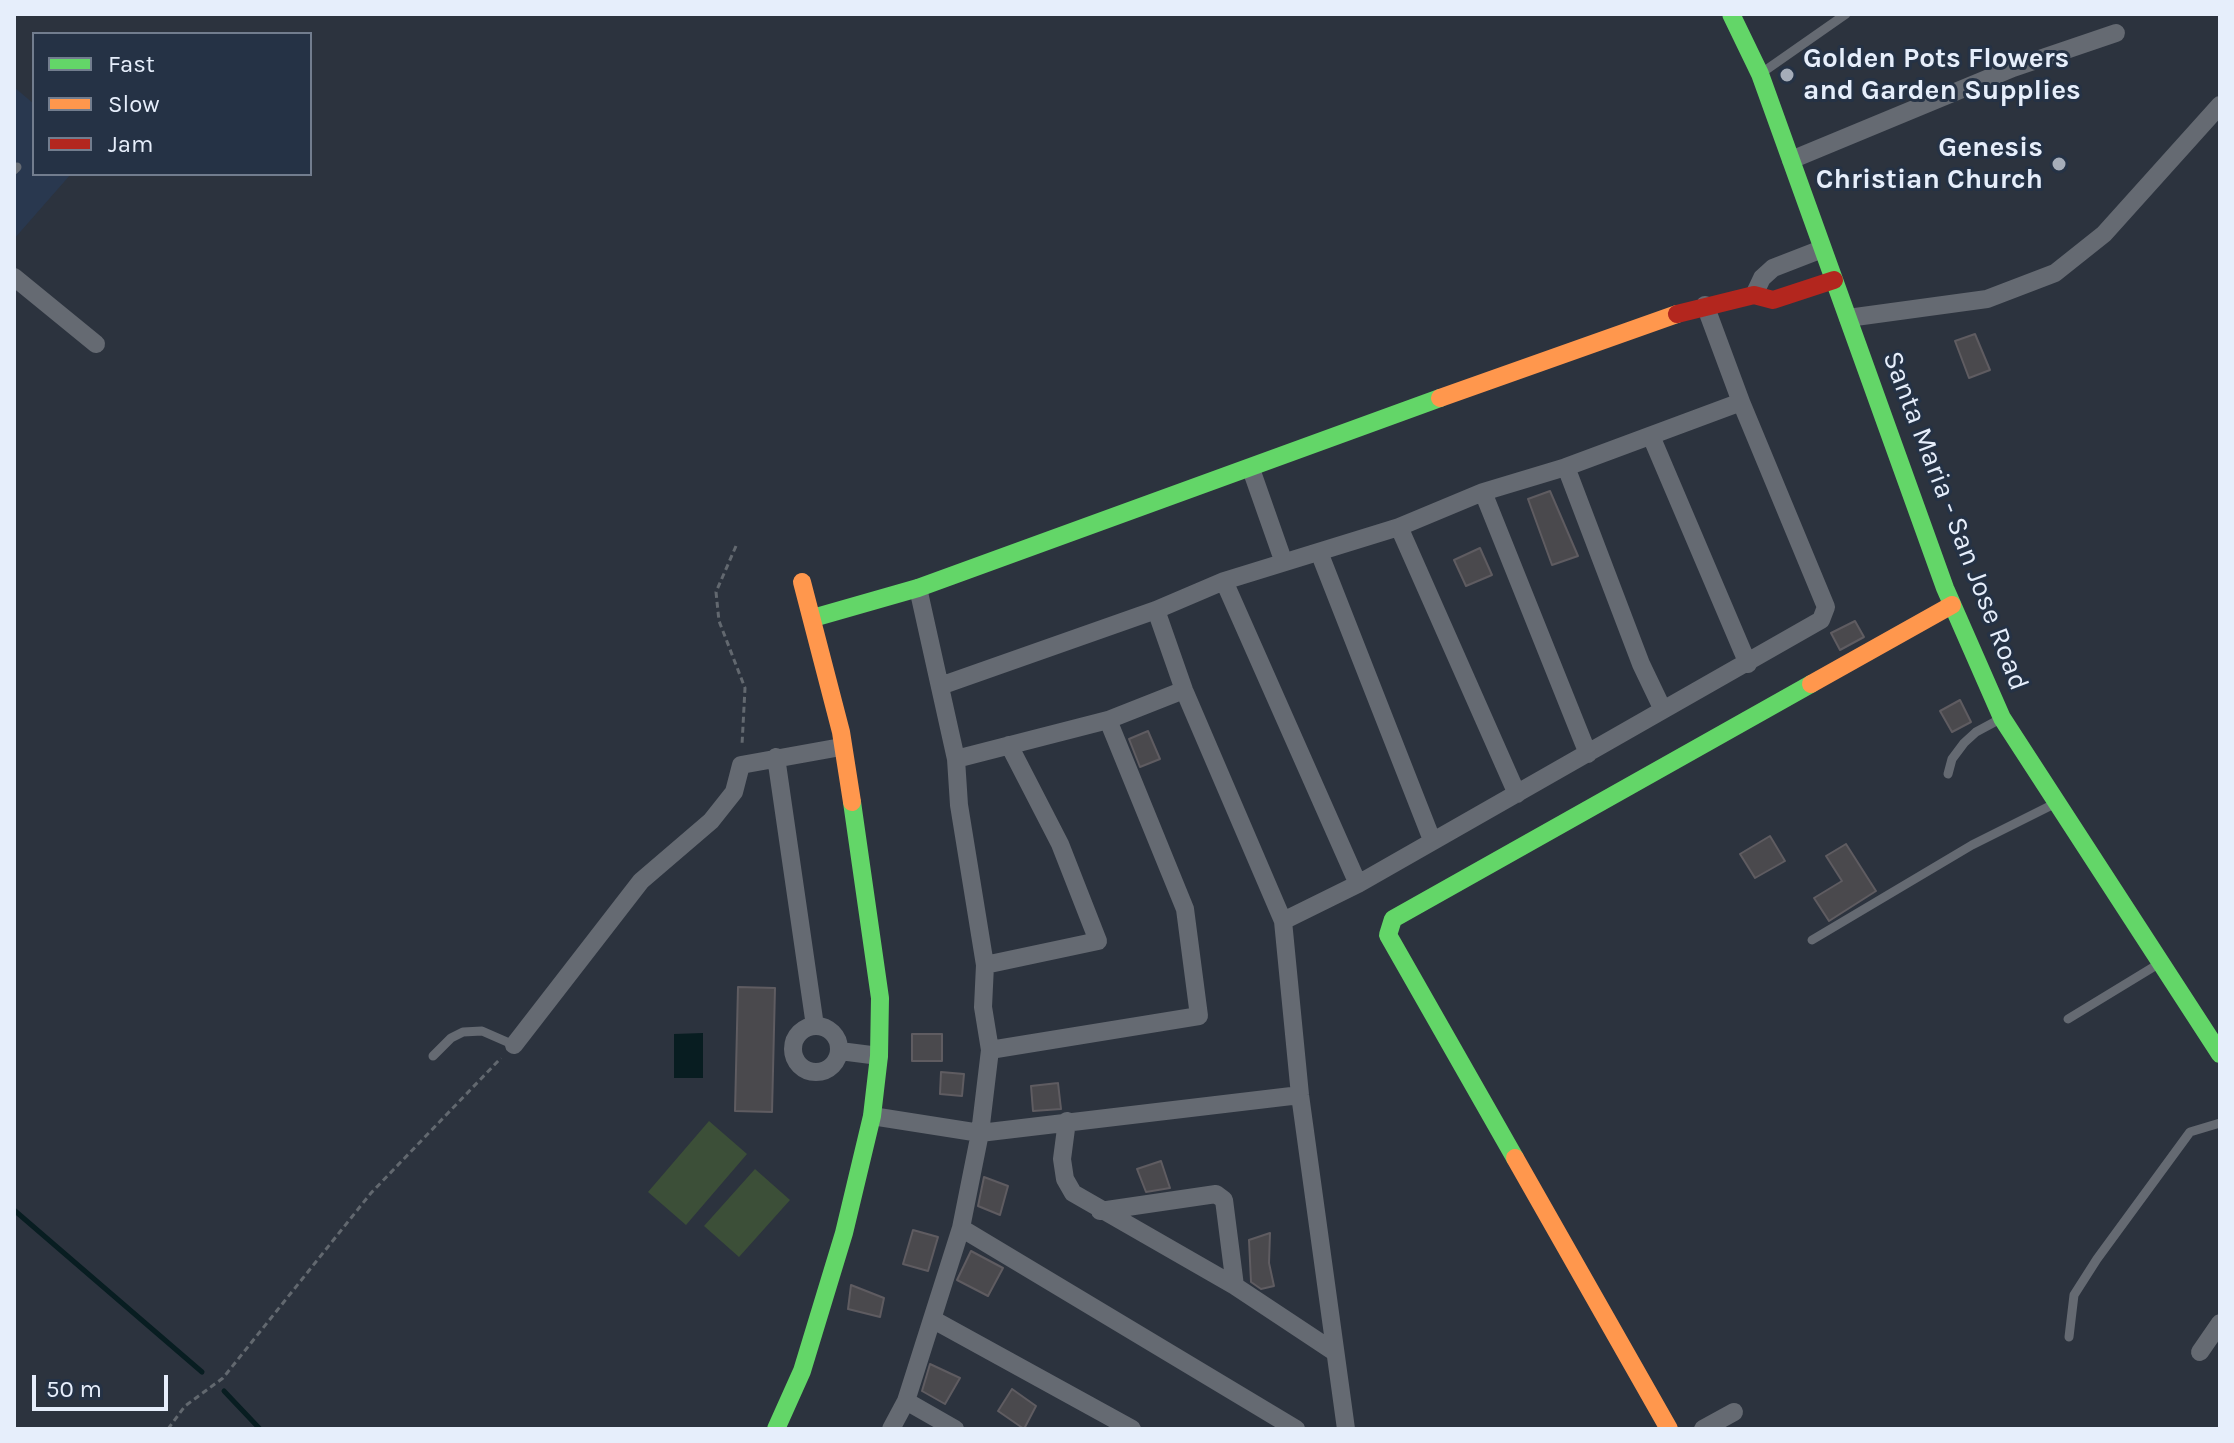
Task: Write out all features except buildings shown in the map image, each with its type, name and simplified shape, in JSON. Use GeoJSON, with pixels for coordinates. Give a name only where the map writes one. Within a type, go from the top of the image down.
{"type":"FeatureCollection","features":[{"type":"Feature","properties":{"kind":"street","name":"Santa Maria - San Jose Road"},"geometry":{"type":"LineString","coordinates":[[1731,14],[1760,74],[1952,605],[2002,718],[2220,1054]]}},
{"type":"Feature","properties":{"kind":"street"},"geometry":{"type":"LineString","coordinates":[[1791,160],[2013,68],[2116,33]]}},
{"type":"Feature","properties":{"kind":"street"},"geometry":{"type":"LineString","coordinates":[[1848,318],[1987,299],[2055,273],[2104,234],[2220,105]]}},
{"type":"Feature","properties":{"kind":"street"},"geometry":{"type":"LineString","coordinates":[[1754,295],[1762,278],[1773,268],[1822,249]]}},
{"type":"Feature","properties":{"kind":"street"},"geometry":{"type":"LineString","coordinates":[[14,277],[96,344]]}},
{"type":"Feature","properties":{"kind":"street"},"geometry":{"type":"LineString","coordinates":[[813,618],[918,588],[1705,305],[1754,295],[1773,300],[1800,294],[1834,280]]}},
{"type":"Feature","properties":{"kind":"street"},"geometry":{"type":"LineString","coordinates":[[1283,921],[1358,884],[1588,754],[1626,728],[1748,664],[1821,620],[1826,607],[1822,591],[1741,402],[1705,305]]}},
{"type":"Feature","properties":{"kind":"street"},"geometry":{"type":"LineString","coordinates":[[943,685],[1156,610],[1283,560],[1399,527],[1483,492],[1566,467],[1741,402]]}},
{"type":"Feature","properties":{"kind":"street"},"geometry":{"type":"LineString","coordinates":[[1651,436],[1748,664]]}},
{"type":"Feature","properties":{"kind":"street"},"geometry":{"type":"LineString","coordinates":[[1566,467],[1641,664],[1663,710]]}},
{"type":"Feature","properties":{"kind":"street"},"geometry":{"type":"LineString","coordinates":[[1251,469],[1283,560]]}},
{"type":"Feature","properties":{"kind":"street"},"geometry":{"type":"LineString","coordinates":[[1483,492],[1588,754]]}},
{"type":"Feature","properties":{"kind":"street"},"geometry":{"type":"LineString","coordinates":[[1399,527],[1517,794]]}},
{"type":"Feature","properties":{"kind":"street"},"geometry":{"type":"LineString","coordinates":[[1319,552],[1432,840]]}},
{"type":"Feature","properties":{"kind":"street"},"geometry":{"type":"LineString","coordinates":[[1224,581],[1358,884]]}},
{"type":"Feature","properties":{"kind":"street"},"geometry":{"type":"LineString","coordinates":[[776,1429],[802,1371],[822,1313],[862,1168],[879,1056],[880,998],[841,732],[802,582]]}},
{"type":"Feature","properties":{"kind":"street"},"geometry":{"type":"LineString","coordinates":[[891,1429],[906,1401],[961,1228],[980,1133],[990,1050],[983,1007],[985,965],[959,805],[956,759],[943,685],[918,588]]}},
{"type":"Feature","properties":{"kind":"street"},"geometry":{"type":"LineString","coordinates":[[1669,1429],[1388,935],[1393,919],[1952,605]]}},
{"type":"Feature","properties":{"kind":"street"},"geometry":{"type":"LineString","coordinates":[[1156,610],[1184,690],[1283,921],[1300,1095],[1346,1429]]}},
{"type":"Feature","properties":{"kind":"street"},"geometry":{"type":"LineString","coordinates":[[956,759],[1108,720],[1184,690]]}},
{"type":"Feature","properties":{"kind":"street"},"geometry":{"type":"LineString","coordinates":[[990,1050],[1199,1016],[1185,909],[1108,720]]}},
{"type":"Feature","properties":{"kind":"street"},"geometry":{"type":"LineString","coordinates":[[985,965],[1098,941],[1060,844],[1009,745]]}},
{"type":"Feature","properties":{"kind":"street"},"geometry":{"type":"LineString","coordinates":[[514,1045],[641,881],[711,821],[734,792],[741,765],[841,747]]}},
{"type":"Feature","properties":{"kind":"street"},"geometry":{"type":"LineString","coordinates":[[776,757],[815,1026]]}},
{"type":"Feature","properties":{"kind":"street"},"geometry":{"type":"LineString","coordinates":[[815,1026],[830,1030],[840,1051],[833,1066],[819,1072],[797,1062],[795,1039],[815,1026]]}},
{"type":"Feature","properties":{"kind":"street"},"geometry":{"type":"LineString","coordinates":[[840,1051],[879,1056]]}},
{"type":"Feature","properties":{"kind":"street"},"geometry":{"type":"LineString","coordinates":[[872,1116],[980,1133],[1300,1095]]}},
{"type":"Feature","properties":{"kind":"street"},"geometry":{"type":"LineString","coordinates":[[1067,1121],[1062,1159],[1065,1179],[1073,1193],[1235,1286],[1333,1351]]}},
{"type":"Feature","properties":{"kind":"street"},"geometry":{"type":"LineString","coordinates":[[1100,1211],[1216,1194],[1224,1200],[1235,1286]]}},
{"type":"Feature","properties":{"kind":"street"},"geometry":{"type":"LineString","coordinates":[[961,1228],[1296,1429]]}},
{"type":"Feature","properties":{"kind":"street"},"geometry":{"type":"LineString","coordinates":[[932,1319],[1132,1429]]}},
{"type":"Feature","properties":{"kind":"street"},"geometry":{"type":"LineString","coordinates":[[2200,1352],[2220,1323]]}},
{"type":"Feature","properties":{"kind":"street"},"geometry":{"type":"LineString","coordinates":[[906,1401],[955,1429]]}},
{"type":"Feature","properties":{"kind":"street"},"geometry":{"type":"LineString","coordinates":[[1703,1429],[1734,1412]]}},
{"type":"Feature","properties":{"kind":"lane"},"geometry":{"type":"LineString","coordinates":[[1760,74],[1846,14]]}},
{"type":"Feature","properties":{"kind":"lane"},"geometry":{"type":"LineString","coordinates":[[1948,774],[1952,759],[1964,743],[1976,732],[2002,718]]}},
{"type":"Feature","properties":{"kind":"lane"},"geometry":{"type":"LineString","coordinates":[[1812,940],[1972,845],[2056,803]]}},
{"type":"Feature","properties":{"kind":"lane"},"geometry":{"type":"LineString","coordinates":[[2068,1019],[2160,963]]}},
{"type":"Feature","properties":{"kind":"lane"},"geometry":{"type":"LineString","coordinates":[[433,1056],[451,1038],[463,1032],[482,1031],[514,1045]]}},
{"type":"Feature","properties":{"kind":"lane"},"geometry":{"type":"LineString","coordinates":[[2069,1337],[2074,1295],[2097,1259],[2190,1132],[2220,1123]]}},
{"type":"Feature","properties":{"kind":"path"},"geometry":{"type":"LineString","coordinates":[[736,546],[716,592],[719,621],[745,688],[741,765]]}},
{"type":"Feature","properties":{"kind":"path"},"geometry":{"type":"LineString","coordinates":[[168,1429],[185,1406],[223,1378],[371,1193],[514,1045]]}},
{"type":"Feature","properties":{"kind":"shaded area"},"geometry":{"type":"Polygon","coordinates":[[[14,87],[32,102],[32,176],[69,176],[14,239],[14,87]]]}},
{"type":"Feature","properties":{"kind":"shaded area"},"geometry":{"type":"Polygon","coordinates":[[[703,1033],[703,1078],[674,1078],[674,1034],[703,1033]]]}},
{"type":"Feature","properties":{"kind":"green space"},"geometry":{"type":"Polygon","coordinates":[[[709,1121],[747,1154],[686,1225],[648,1192],[709,1121]]]}},
{"type":"Feature","properties":{"kind":"green space"},"geometry":{"type":"Polygon","coordinates":[[[755,1169],[790,1200],[739,1257],[704,1226],[755,1169]]]}},
{"type":"Feature","properties":{"kind":"waterway"},"geometry":{"type":"LineString","coordinates":[[14,1210],[202,1372]]}},
{"type":"Feature","properties":{"kind":"waterway"},"geometry":{"type":"LineString","coordinates":[[224,1391],[260,1429]]}},
{"type":"Feature","properties":{"kind":"traffic: fast"},"geometry":{"type":"LineString","coordinates":[[1731,14],[1760,74],[1945,588],[2002,718],[2220,1054]]}},
{"type":"Feature","properties":{"kind":"traffic: fast"},"geometry":{"type":"LineString","coordinates":[[813,618],[918,588],[1440,398]]}},
{"type":"Feature","properties":{"kind":"traffic: fast"},"geometry":{"type":"LineString","coordinates":[[1515,1158],[1388,935],[1393,919],[1811,684]]}},
{"type":"Feature","properties":{"kind":"traffic: fast"},"geometry":{"type":"LineString","coordinates":[[776,1429],[802,1371],[844,1233],[872,1116],[879,1056],[880,998],[852,802]]}},
{"type":"Feature","properties":{"kind":"traffic: slow"},"geometry":{"type":"LineString","coordinates":[[1440,398],[1677,314]]}},
{"type":"Feature","properties":{"kind":"traffic: slow"},"geometry":{"type":"LineString","coordinates":[[802,582],[841,732],[852,802]]}},
{"type":"Feature","properties":{"kind":"traffic: slow"},"geometry":{"type":"LineString","coordinates":[[1811,684],[1952,605]]}},
{"type":"Feature","properties":{"kind":"traffic: slow"},"geometry":{"type":"LineString","coordinates":[[1515,1158],[1669,1429]]}},
{"type":"Feature","properties":{"kind":"traffic: jam"},"geometry":{"type":"LineString","coordinates":[[1677,314],[1754,295],[1773,300],[1834,280]]}},
{"type":"Feature","properties":{"kind":"place","name":"Golden Pots Flowers and Garden Supplies"},"geometry":{"type":"Point","coordinates":[1787,75]}},
{"type":"Feature","properties":{"kind":"place","name":"Genesis Christian Church"},"geometry":{"type":"Point","coordinates":[2059,164]}}]}
